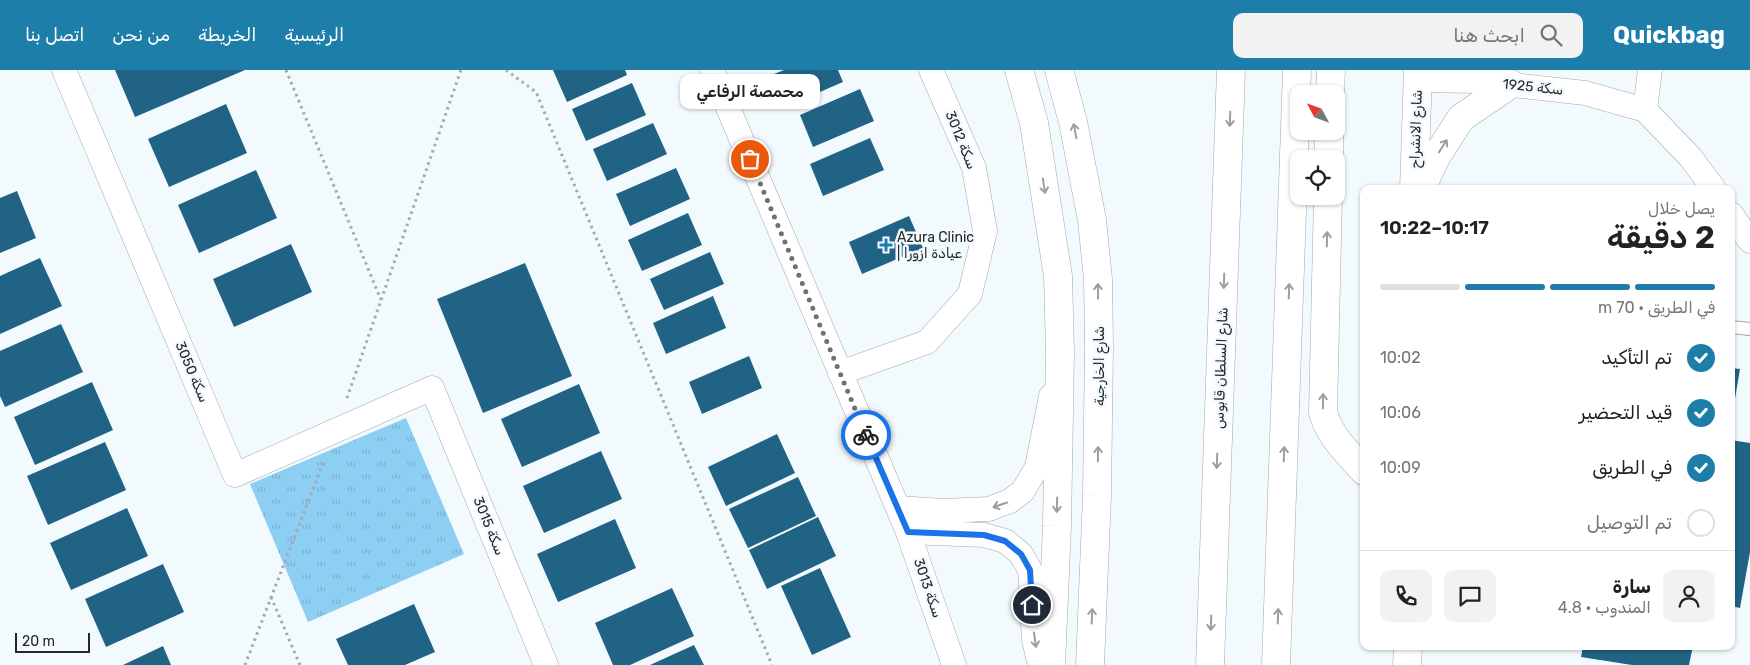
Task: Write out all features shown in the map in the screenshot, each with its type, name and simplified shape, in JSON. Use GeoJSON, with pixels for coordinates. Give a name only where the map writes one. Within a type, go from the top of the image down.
{"type":"FeatureCollection","features":[{"type":"Feature","properties":{"kind":"main road"},"geometry":{"type":"LineString","coordinates":[[1019,70],[1034,123],[1058,276],[1060,353],[1057,526],[1051,665]]}},
{"type":"Feature","properties":{"kind":"main road","name":"شارع الخارجية"},"geometry":{"type":"LineString","coordinates":[[1059,70],[1073,122],[1092,220],[1098,279],[1098,477],[1090,665]]}},
{"type":"Feature","properties":{"kind":"main road","name":"شارع السلطان قابوس"},"geometry":{"type":"LineString","coordinates":[[1210,665],[1232,70]]}},
{"type":"Feature","properties":{"kind":"main road"},"geometry":{"type":"LineString","coordinates":[[1276,665],[1297,70]]}},
{"type":"Feature","properties":{"kind":"main road"},"geometry":{"type":"LineString","coordinates":[[1330,70],[1330,85]]}},
{"type":"Feature","properties":{"kind":"main road"},"geometry":{"type":"LineString","coordinates":[[1423,185],[1436,157],[1461,118],[1509,84],[1480,70]]}},
{"type":"Feature","properties":{"kind":"main road","name":"شارع الانشراح"},"geometry":{"type":"LineString","coordinates":[[1414,185],[1418,75]]}},
{"type":"Feature","properties":{"kind":"main road"},"geometry":{"type":"LineString","coordinates":[[1328,205],[1323,412],[1325,422],[1335,438],[1360,466]]}},
{"type":"Feature","properties":{"kind":"main road"},"geometry":{"type":"LineString","coordinates":[[1335,438],[1360,446]]}},
{"type":"Feature","properties":{"kind":"main road"},"geometry":{"type":"LineString","coordinates":[[1407,665],[1408,650]]}},
{"type":"Feature","properties":{"kind":"street","name":"سكة 3050"},"geometry":{"type":"LineString","coordinates":[[64,70],[236,475],[432,388]]}},
{"type":"Feature","properties":{"kind":"street","name":"سكة 3013"},"geometry":{"type":"LineString","coordinates":[[712,70],[908,532],[954,665]]}},
{"type":"Feature","properties":{"kind":"street","name":"سكة 3012"},"geometry":{"type":"LineString","coordinates":[[840,373],[927,342],[970,294],[986,231],[974,168],[931,70]]}},
{"type":"Feature","properties":{"kind":"street"},"geometry":{"type":"LineString","coordinates":[[1645,110],[1650,70]]}},
{"type":"Feature","properties":{"kind":"street","name":"سكة 1925"},"geometry":{"type":"LineString","coordinates":[[1418,75],[1585,92],[1645,110],[1691,158],[1711,185]]}},
{"type":"Feature","properties":{"kind":"street"},"geometry":{"type":"LineString","coordinates":[[1735,220],[1750,241]]}},
{"type":"Feature","properties":{"kind":"street"},"geometry":{"type":"LineString","coordinates":[[898,508],[944,511],[989,509],[1010,502],[1023,492],[1037,467],[1060,353]]}},
{"type":"Feature","properties":{"kind":"street","name":"سكة 3015"},"geometry":{"type":"LineString","coordinates":[[432,388],[546,665]]}},
{"type":"Feature","properties":{"kind":"street"},"geometry":{"type":"LineString","coordinates":[[908,532],[984,535],[1005,541],[1021,554],[1030,570],[1034,640],[1040,665]]}},
{"type":"Feature","properties":{"kind":"lane"},"geometry":{"type":"LineString","coordinates":[[1735,327],[1750,329]]}},
{"type":"Feature","properties":{"kind":"path"},"geometry":{"type":"LineString","coordinates":[[286,70],[381,300]]}},
{"type":"Feature","properties":{"kind":"path"},"geometry":{"type":"LineString","coordinates":[[245,665],[335,431],[461,70]]}},
{"type":"Feature","properties":{"kind":"path"},"geometry":{"type":"LineString","coordinates":[[506,70],[536,92],[772,665]]}},
{"type":"Feature","properties":{"kind":"path"},"geometry":{"type":"LineString","coordinates":[[271,596],[300,665]]}},
{"type":"Feature","properties":{"kind":"green space"},"geometry":{"type":"Polygon","coordinates":[[[406,418],[464,554],[308,622],[250,484],[406,418]]]}},
{"type":"Feature","properties":{"kind":"building"},"geometry":{"type":"Polygon","coordinates":[[[115,70],[245,70],[135,117],[115,70]]]}},
{"type":"Feature","properties":{"kind":"building"},"geometry":{"type":"Polygon","coordinates":[[[553,70],[625,70],[627,75],[567,102],[553,70]]]}},
{"type":"Feature","properties":{"kind":"building"},"geometry":{"type":"Polygon","coordinates":[[[784,70],[838,70],[843,82],[783,108],[769,76],[784,70]]]}},
{"type":"Feature","properties":{"kind":"building"},"geometry":{"type":"Polygon","coordinates":[[[632,83],[646,115],[586,141],[572,109],[632,83]]]}},
{"type":"Feature","properties":{"kind":"building"},"geometry":{"type":"Polygon","coordinates":[[[860,89],[874,121],[813,147],[800,115],[860,89]]]}},
{"type":"Feature","properties":{"kind":"building"},"geometry":{"type":"Polygon","coordinates":[[[226,104],[247,153],[169,187],[148,139],[226,104]]]}},
{"type":"Feature","properties":{"kind":"building"},"geometry":{"type":"Polygon","coordinates":[[[653,123],[667,154],[607,181],[593,149],[653,123]]]}},
{"type":"Feature","properties":{"kind":"building"},"geometry":{"type":"Polygon","coordinates":[[[870,138],[884,170],[823,196],[810,164],[870,138]]]}},
{"type":"Feature","properties":{"kind":"building"},"geometry":{"type":"Polygon","coordinates":[[[676,168],[690,199],[630,226],[616,194],[676,168]]]}},
{"type":"Feature","properties":{"kind":"building"},"geometry":{"type":"Polygon","coordinates":[[[256,170],[277,218],[199,253],[178,205],[256,170]]]}},
{"type":"Feature","properties":{"kind":"building"},"geometry":{"type":"Polygon","coordinates":[[[17,191],[36,238],[0,253],[0,198],[17,191]]]}},
{"type":"Feature","properties":{"kind":"building"},"geometry":{"type":"Polygon","coordinates":[[[688,213],[702,245],[642,271],[628,240],[688,213]]]}},
{"type":"Feature","properties":{"kind":"building","name":"Azura Clinic | عيادة ازورا"},"geometry":{"type":"Polygon","coordinates":[[[909,216],[923,248],[862,274],[849,242],[909,216]]]}},
{"type":"Feature","properties":{"kind":"building"},"geometry":{"type":"Polygon","coordinates":[[[291,244],[312,292],[234,327],[213,279],[291,244]]]}},
{"type":"Feature","properties":{"kind":"building"},"geometry":{"type":"Polygon","coordinates":[[[710,252],[724,284],[664,310],[650,279],[710,252]]]}},
{"type":"Feature","properties":{"kind":"building"},"geometry":{"type":"Polygon","coordinates":[[[40,258],[62,306],[0,334],[0,276],[40,258]]]}},
{"type":"Feature","properties":{"kind":"building"},"geometry":{"type":"Polygon","coordinates":[[[525,263],[572,376],[483,413],[437,299],[525,263]]]}},
{"type":"Feature","properties":{"kind":"building"},"geometry":{"type":"Polygon","coordinates":[[[713,296],[726,328],[666,354],[653,323],[713,296]]]}},
{"type":"Feature","properties":{"kind":"building"},"geometry":{"type":"Polygon","coordinates":[[[61,324],[83,372],[5,407],[0,396],[0,351],[61,324]]]}},
{"type":"Feature","properties":{"kind":"building"},"geometry":{"type":"Polygon","coordinates":[[[749,356],[762,388],[702,414],[689,382],[749,356]]]}},
{"type":"Feature","properties":{"kind":"building"},"geometry":{"type":"Polygon","coordinates":[[[1735,368],[1740,369],[1735,398],[1735,368]]]}},
{"type":"Feature","properties":{"kind":"building"},"geometry":{"type":"Polygon","coordinates":[[[92,382],[113,430],[35,465],[14,417],[92,382]]]}},
{"type":"Feature","properties":{"kind":"building"},"geometry":{"type":"Polygon","coordinates":[[[579,384],[600,433],[522,467],[501,419],[579,384]]]}},
{"type":"Feature","properties":{"kind":"building"},"geometry":{"type":"Polygon","coordinates":[[[777,434],[795,473],[726,506],[708,467],[777,434]]]}},
{"type":"Feature","properties":{"kind":"building"},"geometry":{"type":"Polygon","coordinates":[[[1735,441],[1750,443],[1750,552],[1740,608],[1735,607],[1735,441]]]}},
{"type":"Feature","properties":{"kind":"building"},"geometry":{"type":"Polygon","coordinates":[[[105,442],[126,490],[48,525],[27,476],[105,442]]]}},
{"type":"Feature","properties":{"kind":"building"},"geometry":{"type":"Polygon","coordinates":[[[601,451],[622,499],[544,533],[523,486],[601,451]]]}},
{"type":"Feature","properties":{"kind":"building"},"geometry":{"type":"Polygon","coordinates":[[[798,477],[816,516],[748,548],[729,509],[798,477]]]}},
{"type":"Feature","properties":{"kind":"building"},"geometry":{"type":"Polygon","coordinates":[[[127,508],[148,556],[71,590],[50,543],[127,508]]]}},
{"type":"Feature","properties":{"kind":"building"},"geometry":{"type":"Polygon","coordinates":[[[818,517],[836,556],[767,589],[749,550],[818,517]]]}},
{"type":"Feature","properties":{"kind":"building"},"geometry":{"type":"Polygon","coordinates":[[[615,519],[636,568],[558,602],[537,554],[615,519]]]}},
{"type":"Feature","properties":{"kind":"building"},"geometry":{"type":"Polygon","coordinates":[[[163,564],[184,612],[106,647],[85,599],[163,564]]]}},
{"type":"Feature","properties":{"kind":"building"},"geometry":{"type":"Polygon","coordinates":[[[820,568],[851,637],[812,655],[781,586],[820,568]]]}},
{"type":"Feature","properties":{"kind":"building"},"geometry":{"type":"Polygon","coordinates":[[[672,588],[694,636],[630,665],[613,665],[595,623],[672,588]]]}},
{"type":"Feature","properties":{"kind":"building"},"geometry":{"type":"Polygon","coordinates":[[[414,604],[435,652],[405,665],[348,665],[336,639],[414,604]]]}},
{"type":"Feature","properties":{"kind":"building"},"geometry":{"type":"Polygon","coordinates":[[[694,645],[704,665],[650,665],[694,645]]]}},
{"type":"Feature","properties":{"kind":"building"},"geometry":{"type":"Polygon","coordinates":[[[163,646],[171,665],[123,665],[163,646]]]}},
{"type":"Feature","properties":{"kind":"building"},"geometry":{"type":"Polygon","coordinates":[[[1582,650],[1692,650],[1689,665],[1632,665],[1581,657],[1582,650]]]}},
{"type":"Feature","properties":{"kind":"way so far"},"geometry":{"type":"LineString","coordinates":[[750,159],[866,435]]}},
{"type":"Feature","properties":{"kind":"place","name":"محمصة الرفاعي"},"geometry":{"type":"Point","coordinates":[750,159]}},
{"type":"Feature","properties":{"kind":"place","name":"Azura Clinic | عيادة ازورا"},"geometry":{"type":"Point","coordinates":[886,245]}},
{"type":"Feature","properties":{"kind":"route"},"geometry":{"type":"LineString","coordinates":[[866,435],[908,532],[984,535],[1005,541],[1021,554],[1030,570],[1032,605]]}}]}
